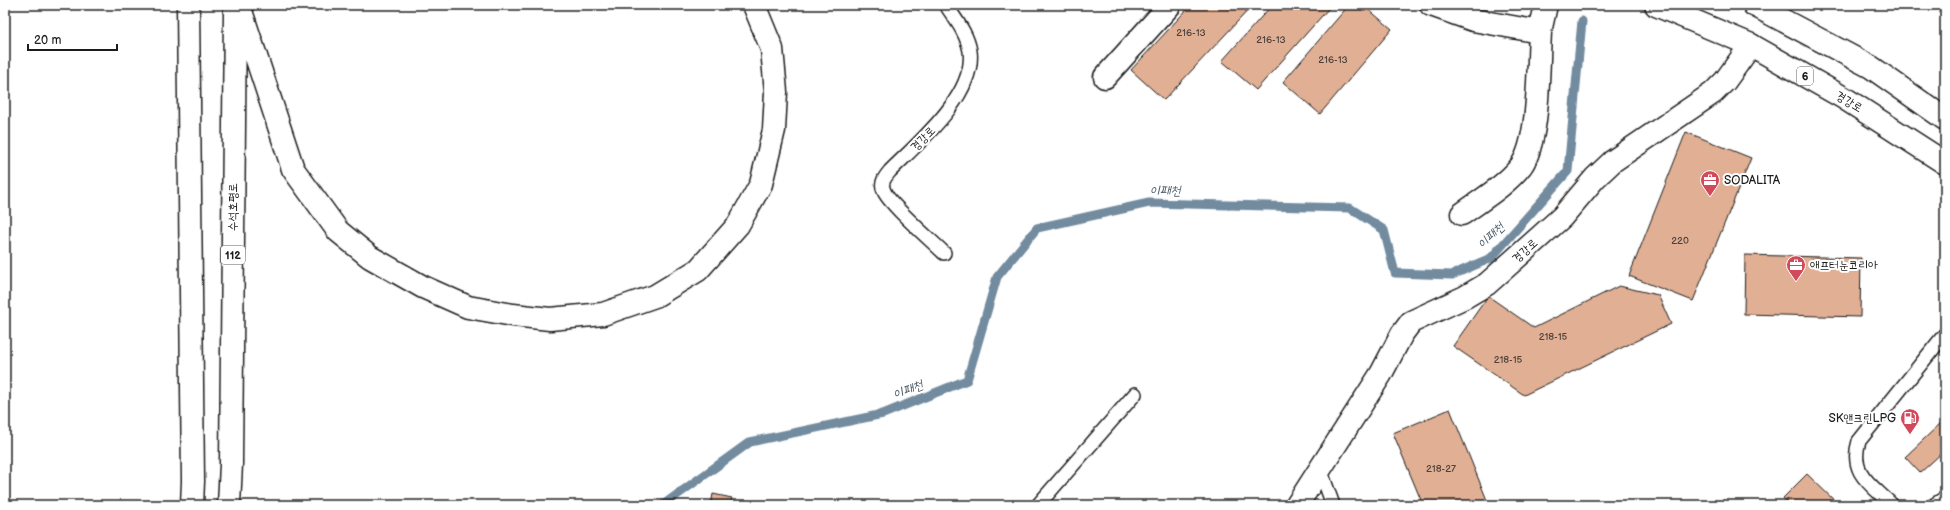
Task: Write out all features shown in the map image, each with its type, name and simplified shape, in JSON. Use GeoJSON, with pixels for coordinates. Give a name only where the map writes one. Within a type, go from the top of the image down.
{"type":"FeatureCollection","features":[{"type":"Feature","properties":{"kind":"main road"},"geometry":{"type":"LineString","coordinates":[[188,5],[194,481],[192,505]]}},
{"type":"Feature","properties":{"kind":"main road","name":"수석호평로"},"geometry":{"type":"LineString","coordinates":[[229,505],[231,464],[235,5]]}},
{"type":"Feature","properties":{"kind":"main road"},"geometry":{"type":"LineString","coordinates":[[239,5],[293,168],[338,231],[370,257],[423,287],[468,307],[513,315],[550,319],[603,314],[655,296],[698,270],[738,225],[761,184],[774,130],[776,92],[772,49],[754,5]]}},
{"type":"Feature","properties":{"kind":"main road"},"geometry":{"type":"LineString","coordinates":[[1104,77],[1170,5]]}},
{"type":"Feature","properties":{"kind":"main road"},"geometry":{"type":"LineString","coordinates":[[1431,5],[1473,20],[1540,32]]}},
{"type":"Feature","properties":{"kind":"main road"},"geometry":{"type":"LineString","coordinates":[[1462,214],[1510,178],[1522,165],[1528,153],[1533,138],[1540,32],[1546,5]]}},
{"type":"Feature","properties":{"kind":"main road","name":"경강로"},"geometry":{"type":"LineString","coordinates":[[1656,5],[1751,46],[1844,98],[1945,163]]}},
{"type":"Feature","properties":{"kind":"main road"},"geometry":{"type":"LineString","coordinates":[[1754,5],[1871,68],[1945,119]]}},
{"type":"Feature","properties":{"kind":"main road","name":"경강로"},"geometry":{"type":"LineString","coordinates":[[1297,505],[1381,374],[1402,334],[1411,322],[1487,284],[1562,217],[1595,178],[1613,161],[1713,93],[1725,81],[1751,46]]}},
{"type":"Feature","properties":{"kind":"lane","name":"경강로"},"geometry":{"type":"LineString","coordinates":[[944,253],[888,197],[882,185],[884,178],[890,171],[937,124],[955,102],[969,67],[970,51],[964,32],[946,5]]}},
{"type":"Feature","properties":{"kind":"lane"},"geometry":{"type":"LineString","coordinates":[[1892,505],[1858,470],[1856,462],[1857,446],[1859,441],[1945,334]]}},
{"type":"Feature","properties":{"kind":"lane"},"geometry":{"type":"LineString","coordinates":[[1038,505],[1134,394]]}},
{"type":"Feature","properties":{"kind":"lane"},"geometry":{"type":"LineString","coordinates":[[1320,469],[1333,505]]}},
{"type":"Feature","properties":{"kind":"lane"},"geometry":{"type":"LineString","coordinates":[[1934,505],[1945,498]]}},
{"type":"Feature","properties":{"kind":"building"},"geometry":{"type":"Polygon","coordinates":[[[1191,5],[1253,5],[1164,100],[1131,70],[1191,5]]]}},
{"type":"Feature","properties":{"kind":"building"},"geometry":{"type":"Polygon","coordinates":[[[1272,5],[1326,5],[1329,8],[1256,90],[1222,61],[1272,5]]]}},
{"type":"Feature","properties":{"kind":"building"},"geometry":{"type":"Polygon","coordinates":[[[1349,5],[1363,5],[1392,29],[1320,114],[1283,82],[1349,5]]]}},
{"type":"Feature","properties":{"kind":"building"},"geometry":{"type":"Polygon","coordinates":[[[1686,132],[1751,158],[1693,301],[1629,276],[1686,132]]]}},
{"type":"Feature","properties":{"kind":"building"},"geometry":{"type":"Polygon","coordinates":[[[1745,255],[1861,258],[1860,317],[1744,314],[1745,255]]]}},
{"type":"Feature","properties":{"kind":"building"},"geometry":{"type":"Polygon","coordinates":[[[1619,286],[1658,295],[1671,324],[1524,395],[1453,346],[1488,296],[1534,328],[1619,286]]]}},
{"type":"Feature","properties":{"kind":"building"},"geometry":{"type":"Polygon","coordinates":[[[1450,409],[1489,505],[1423,505],[1393,433],[1450,409]]]}},
{"type":"Feature","properties":{"kind":"building"},"geometry":{"type":"Polygon","coordinates":[[[1941,423],[1945,427],[1945,450],[1920,473],[1905,457],[1941,423]]]}},
{"type":"Feature","properties":{"kind":"building"},"geometry":{"type":"Polygon","coordinates":[[[1807,474],[1839,505],[1790,505],[1783,498],[1807,474]]]}},
{"type":"Feature","properties":{"kind":"building"},"geometry":{"type":"Polygon","coordinates":[[[713,494],[732,498],[730,505],[711,505],[713,494]]]}},
{"type":"Feature","properties":{"kind":"waterway","name":"이패천"},"geometry":{"type":"LineString","coordinates":[[663,505],[750,442],[883,414],[967,380],[997,277],[1037,228],[1149,203],[1350,208],[1384,230],[1395,273],[1452,275],[1491,258],[1568,171],[1582,21]]}},
{"type":"Feature","properties":{"kind":"place","name":"SODALITA"},"geometry":{"type":"Point","coordinates":[1710,197]}},
{"type":"Feature","properties":{"kind":"place","name":"애프터눈코리아"},"geometry":{"type":"Point","coordinates":[1796,282]}},
{"type":"Feature","properties":{"kind":"place","name":"SK앤크린LPG"},"geometry":{"type":"Point","coordinates":[1910,435]}}]}
